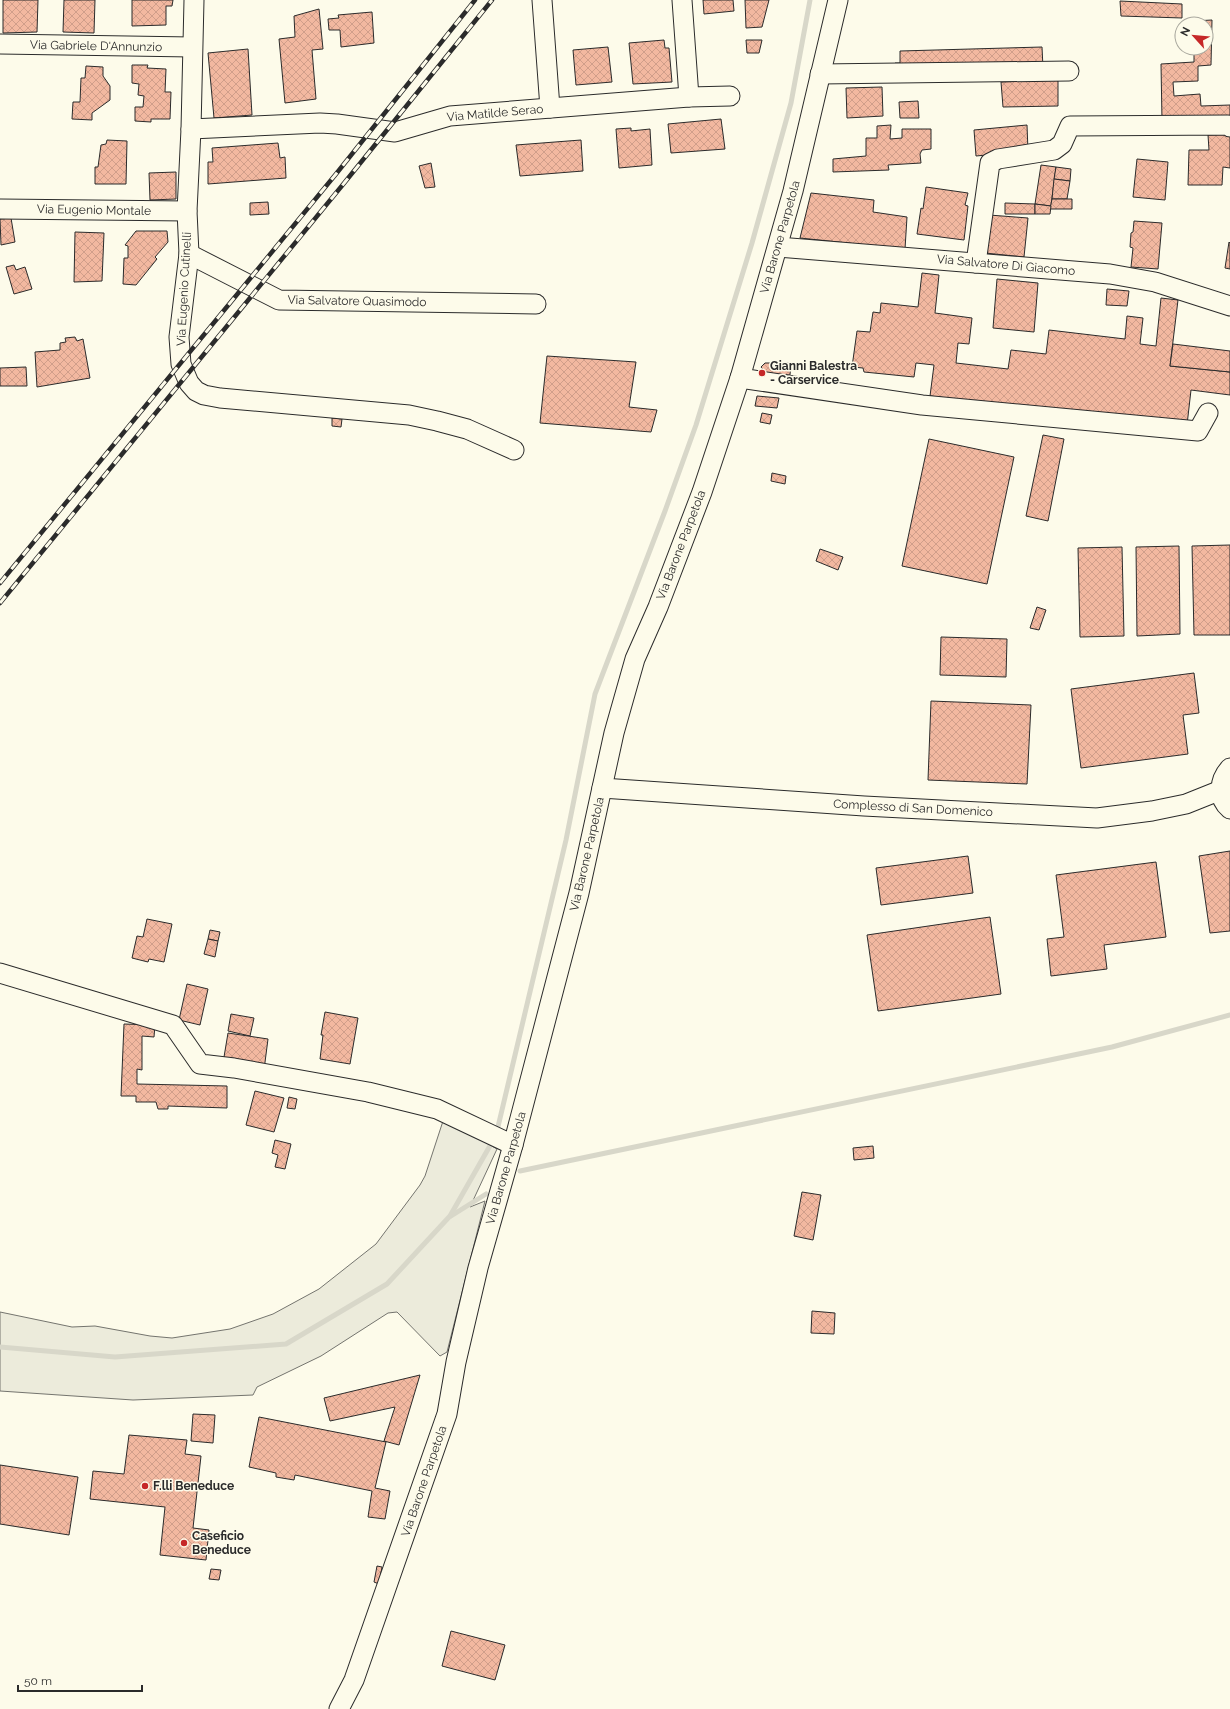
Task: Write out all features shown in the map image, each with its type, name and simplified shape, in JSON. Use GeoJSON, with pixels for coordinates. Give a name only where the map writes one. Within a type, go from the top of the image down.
{"type":"FeatureCollection","features":[{"type":"Feature","properties":{"kind":"street","name":"Via Eugenio Cutinelli"},"geometry":{"type":"LineString","coordinates":[[194,0],[191,129],[187,211],[188,254],[179,337],[181,364],[190,383],[196,391],[204,395],[220,398],[416,417],[467,429],[514,450]]}},
{"type":"Feature","properties":{"kind":"street"},"geometry":{"type":"LineString","coordinates":[[542,0],[550,108]]}},
{"type":"Feature","properties":{"kind":"street"},"geometry":{"type":"LineString","coordinates":[[682,0],[689,97]]}},
{"type":"Feature","properties":{"kind":"street","name":"Via Barone Parpetola"},"geometry":{"type":"LineString","coordinates":[[339,1709],[354,1680],[447,1414],[456,1362],[478,1268],[513,1145],[579,893],[614,733],[635,659],[658,607],[702,492],[740,378],[793,192],[838,0]]}},
{"type":"Feature","properties":{"kind":"street","name":"Via Gabriele D'Annunzio"},"geometry":{"type":"LineString","coordinates":[[0,44],[192,47]]}},
{"type":"Feature","properties":{"kind":"street"},"geometry":{"type":"LineString","coordinates":[[820,74],[1069,71]]}},
{"type":"Feature","properties":{"kind":"street","name":"Via Matilde Serao"},"geometry":{"type":"LineString","coordinates":[[191,129],[337,124],[395,132],[450,116],[689,97],[730,96]]}},
{"type":"Feature","properties":{"kind":"street"},"geometry":{"type":"LineString","coordinates":[[976,263],[990,163],[998,159],[1054,150],[1062,144],[1070,126],[1228,125],[1230,127]]}},
{"type":"Feature","properties":{"kind":"street","name":"Via Eugenio Montale"},"geometry":{"type":"LineString","coordinates":[[0,209],[187,211]]}},
{"type":"Feature","properties":{"kind":"street","name":"Via Salvatore Di Giacomo"},"geometry":{"type":"LineString","coordinates":[[778,247],[1110,274],[1155,282],[1230,306]]}},
{"type":"Feature","properties":{"kind":"street","name":"Via Salvatore Quasimodo"},"geometry":{"type":"LineString","coordinates":[[188,254],[279,300],[536,304]]}},
{"type":"Feature","properties":{"kind":"street"},"geometry":{"type":"LineString","coordinates":[[740,378],[922,405],[1198,431],[1208,413]]}},
{"type":"Feature","properties":{"kind":"street"},"geometry":{"type":"LineString","coordinates":[[1230,768],[1224,777],[1221,790],[1223,799],[1230,809]]}},
{"type":"Feature","properties":{"kind":"street","name":"Complesso di San Domenico"},"geometry":{"type":"LineString","coordinates":[[602,788],[864,806],[1097,818],[1152,811],[1186,804],[1221,790]]}},
{"type":"Feature","properties":{"kind":"street"},"geometry":{"type":"LineString","coordinates":[[0,973],[173,1024],[200,1064],[234,1068],[368,1092],[437,1109],[513,1145]]}},
{"type":"Feature","properties":{"kind":"shaded area"},"geometry":{"type":"Polygon","coordinates":[[[444,1118],[497,1149],[470,1207],[485,1201],[447,1352],[440,1356],[397,1312],[388,1313],[321,1356],[257,1387],[253,1395],[133,1400],[0,1391],[0,1312],[72,1327],[95,1326],[150,1336],[172,1338],[230,1329],[273,1314],[319,1289],[376,1244],[420,1185],[425,1176],[444,1118]]]}},
{"type":"Feature","properties":{"kind":"building"},"geometry":{"type":"Polygon","coordinates":[[[3,0],[38,0],[37,32],[3,33],[3,0]]]}},
{"type":"Feature","properties":{"kind":"building"},"geometry":{"type":"Polygon","coordinates":[[[64,0],[95,0],[94,33],[63,32],[64,0]]]}},
{"type":"Feature","properties":{"kind":"building"},"geometry":{"type":"Polygon","coordinates":[[[132,0],[173,0],[172,6],[166,6],[166,25],[132,26],[132,0]]]}},
{"type":"Feature","properties":{"kind":"building"},"geometry":{"type":"Polygon","coordinates":[[[703,0],[733,0],[734,11],[704,14],[703,0]]]}},
{"type":"Feature","properties":{"kind":"building"},"geometry":{"type":"Polygon","coordinates":[[[745,0],[769,0],[762,27],[746,28],[745,0]]]}},
{"type":"Feature","properties":{"kind":"building"},"geometry":{"type":"Polygon","coordinates":[[[1120,1],[1182,4],[1182,16],[1174,16],[1174,18],[1121,16],[1120,1]]]}},
{"type":"Feature","properties":{"kind":"building"},"geometry":{"type":"Polygon","coordinates":[[[319,9],[323,49],[312,50],[316,99],[285,103],[279,39],[295,37],[294,16],[319,9]]]}},
{"type":"Feature","properties":{"kind":"building"},"geometry":{"type":"Polygon","coordinates":[[[372,12],[374,43],[341,47],[340,30],[329,30],[328,19],[339,18],[338,15],[372,12]]]}},
{"type":"Feature","properties":{"kind":"building"},"geometry":{"type":"Polygon","coordinates":[[[664,40],[665,48],[669,48],[672,82],[633,84],[629,43],[664,40]]]}},
{"type":"Feature","properties":{"kind":"building"},"geometry":{"type":"Polygon","coordinates":[[[746,40],[762,40],[759,53],[747,53],[746,40]]]}},
{"type":"Feature","properties":{"kind":"building"},"geometry":{"type":"Polygon","coordinates":[[[608,47],[612,82],[576,85],[573,50],[608,47]]]}},
{"type":"Feature","properties":{"kind":"building"},"geometry":{"type":"Polygon","coordinates":[[[1042,47],[1043,68],[895,71],[895,63],[900,63],[900,51],[1042,47]]]}},
{"type":"Feature","properties":{"kind":"building"},"geometry":{"type":"Polygon","coordinates":[[[248,49],[252,115],[214,118],[208,53],[248,49]]]}},
{"type":"Feature","properties":{"kind":"building"},"geometry":{"type":"Polygon","coordinates":[[[1194,56],[1211,56],[1211,65],[1198,66],[1198,81],[1173,82],[1174,96],[1200,94],[1201,106],[1230,105],[1230,123],[1162,121],[1161,64],[1194,62],[1194,56]]]}},
{"type":"Feature","properties":{"kind":"building"},"geometry":{"type":"Polygon","coordinates":[[[132,65],[148,65],[147,68],[166,69],[165,92],[171,92],[170,119],[151,119],[151,122],[135,121],[135,107],[143,107],[144,96],[138,95],[139,84],[132,83],[132,65]]]}},
{"type":"Feature","properties":{"kind":"building"},"geometry":{"type":"Polygon","coordinates":[[[86,66],[103,67],[103,76],[110,86],[110,100],[92,113],[92,120],[72,119],[73,102],[80,102],[81,78],[85,78],[86,66]]]}},
{"type":"Feature","properties":{"kind":"building"},"geometry":{"type":"Polygon","coordinates":[[[1058,80],[1058,106],[1003,107],[1001,82],[1058,80]]]}},
{"type":"Feature","properties":{"kind":"building"},"geometry":{"type":"Polygon","coordinates":[[[882,87],[883,116],[847,118],[846,88],[882,87]]]}},
{"type":"Feature","properties":{"kind":"building"},"geometry":{"type":"Polygon","coordinates":[[[918,101],[919,118],[900,118],[899,102],[918,101]]]}},
{"type":"Feature","properties":{"kind":"building"},"geometry":{"type":"Polygon","coordinates":[[[721,119],[725,149],[671,153],[668,124],[721,119]]]}},
{"type":"Feature","properties":{"kind":"building"},"geometry":{"type":"Polygon","coordinates":[[[891,125],[890,139],[902,138],[902,129],[931,129],[931,149],[922,150],[920,154],[921,163],[888,165],[889,170],[833,172],[833,159],[866,156],[866,138],[877,138],[877,126],[891,125]]]}},
{"type":"Feature","properties":{"kind":"building"},"geometry":{"type":"Polygon","coordinates":[[[1027,125],[1028,151],[976,156],[974,130],[1027,125]]]}},
{"type":"Feature","properties":{"kind":"building"},"geometry":{"type":"Polygon","coordinates":[[[631,128],[631,131],[650,129],[652,165],[619,168],[616,129],[631,128]]]}},
{"type":"Feature","properties":{"kind":"building"},"geometry":{"type":"Polygon","coordinates":[[[1230,134],[1230,168],[1223,167],[1222,185],[1188,185],[1189,150],[1209,150],[1208,135],[1230,134]]]}},
{"type":"Feature","properties":{"kind":"building"},"geometry":{"type":"Polygon","coordinates":[[[107,140],[127,141],[126,184],[95,184],[95,167],[98,167],[101,145],[106,144],[107,140]]]}},
{"type":"Feature","properties":{"kind":"building"},"geometry":{"type":"Polygon","coordinates":[[[581,140],[583,171],[520,176],[516,145],[581,140]]]}},
{"type":"Feature","properties":{"kind":"building"},"geometry":{"type":"Polygon","coordinates":[[[278,143],[280,158],[285,157],[286,178],[208,184],[208,162],[213,162],[212,148],[278,143]]]}},
{"type":"Feature","properties":{"kind":"building"},"geometry":{"type":"Polygon","coordinates":[[[1137,159],[1168,162],[1165,200],[1133,197],[1137,159]]]}},
{"type":"Feature","properties":{"kind":"building"},"geometry":{"type":"Polygon","coordinates":[[[431,163],[435,187],[425,188],[419,166],[431,163]]]}},
{"type":"Feature","properties":{"kind":"building"},"geometry":{"type":"Polygon","coordinates":[[[1041,165],[1056,167],[1051,206],[1035,204],[1041,165]]]}},
{"type":"Feature","properties":{"kind":"building"},"geometry":{"type":"Polygon","coordinates":[[[1056,167],[1071,169],[1070,181],[1054,179],[1056,167]]]}},
{"type":"Feature","properties":{"kind":"building"},"geometry":{"type":"Polygon","coordinates":[[[176,172],[176,199],[150,200],[149,173],[176,172]]]}},
{"type":"Feature","properties":{"kind":"building"},"geometry":{"type":"Polygon","coordinates":[[[1054,179],[1070,181],[1067,199],[1052,199],[1054,179]]]}},
{"type":"Feature","properties":{"kind":"building"},"geometry":{"type":"Polygon","coordinates":[[[926,187],[968,193],[965,205],[968,206],[964,240],[917,234],[926,187]]]}},
{"type":"Feature","properties":{"kind":"building"},"geometry":{"type":"Polygon","coordinates":[[[811,193],[874,200],[873,212],[907,217],[905,249],[800,238],[811,193]]]}},
{"type":"Feature","properties":{"kind":"building"},"geometry":{"type":"Polygon","coordinates":[[[1052,199],[1072,199],[1072,209],[1050,209],[1052,199]]]}},
{"type":"Feature","properties":{"kind":"building"},"geometry":{"type":"Polygon","coordinates":[[[268,202],[269,214],[250,215],[250,203],[268,202]]]}},
{"type":"Feature","properties":{"kind":"building"},"geometry":{"type":"Polygon","coordinates":[[[1005,203],[1035,204],[1035,214],[1005,214],[1005,203]]]}},
{"type":"Feature","properties":{"kind":"building"},"geometry":{"type":"Polygon","coordinates":[[[1035,204],[1051,206],[1050,214],[1035,214],[1035,204]]]}},
{"type":"Feature","properties":{"kind":"building"},"geometry":{"type":"Polygon","coordinates":[[[989,215],[1028,218],[1024,257],[985,253],[989,215]]]}},
{"type":"Feature","properties":{"kind":"building"},"geometry":{"type":"Polygon","coordinates":[[[11,218],[15,242],[1,245],[0,219],[11,218]]]}},
{"type":"Feature","properties":{"kind":"building"},"geometry":{"type":"Polygon","coordinates":[[[1134,221],[1162,223],[1158,269],[1131,267],[1133,248],[1130,247],[1134,221]]]}},
{"type":"Feature","properties":{"kind":"building"},"geometry":{"type":"Polygon","coordinates":[[[136,231],[167,231],[168,242],[155,257],[157,259],[136,285],[123,284],[124,258],[128,258],[128,246],[125,245],[136,231]]]}},
{"type":"Feature","properties":{"kind":"building"},"geometry":{"type":"Polygon","coordinates":[[[75,232],[104,233],[102,281],[74,282],[75,232]]]}},
{"type":"Feature","properties":{"kind":"building"},"geometry":{"type":"Polygon","coordinates":[[[1229,242],[1230,243],[1230,269],[1225,268],[1229,242]]]}},
{"type":"Feature","properties":{"kind":"building"},"geometry":{"type":"Polygon","coordinates":[[[14,265],[16,270],[25,267],[32,289],[14,294],[6,267],[14,265]]]}},
{"type":"Feature","properties":{"kind":"building"},"geometry":{"type":"Polygon","coordinates":[[[922,273],[939,275],[935,313],[972,318],[969,344],[958,343],[956,363],[1008,369],[1011,350],[1046,354],[1049,330],[1125,339],[1127,316],[1143,318],[1140,344],[1156,346],[1161,298],[1178,300],[1170,366],[1230,372],[1230,395],[1191,390],[1187,425],[930,396],[934,365],[916,363],[914,377],[864,372],[863,368],[852,367],[857,331],[870,332],[873,312],[880,313],[881,303],[918,307],[922,273]]]}},
{"type":"Feature","properties":{"kind":"building"},"geometry":{"type":"Polygon","coordinates":[[[997,279],[1038,283],[1034,332],[993,328],[997,279]]]}},
{"type":"Feature","properties":{"kind":"building"},"geometry":{"type":"Polygon","coordinates":[[[1107,289],[1129,291],[1127,306],[1106,305],[1107,289]]]}},
{"type":"Feature","properties":{"kind":"building"},"geometry":{"type":"Polygon","coordinates":[[[75,337],[77,341],[83,339],[90,378],[37,387],[35,352],[60,350],[60,343],[66,342],[65,338],[75,337]]]}},
{"type":"Feature","properties":{"kind":"building"},"geometry":{"type":"Polygon","coordinates":[[[1173,344],[1230,351],[1230,372],[1170,366],[1173,344]]]}},
{"type":"Feature","properties":{"kind":"building"},"geometry":{"type":"Polygon","coordinates":[[[547,356],[636,362],[629,407],[657,410],[651,432],[540,423],[547,356]]]}},
{"type":"Feature","properties":{"kind":"building"},"geometry":{"type":"Polygon","coordinates":[[[765,363],[791,363],[790,375],[767,374],[761,367],[765,363]]]}},
{"type":"Feature","properties":{"kind":"building"},"geometry":{"type":"Polygon","coordinates":[[[26,367],[27,386],[0,386],[0,368],[26,367]]]}},
{"type":"Feature","properties":{"kind":"building"},"geometry":{"type":"Polygon","coordinates":[[[757,396],[779,398],[777,408],[755,406],[757,396]]]}},
{"type":"Feature","properties":{"kind":"building"},"geometry":{"type":"Polygon","coordinates":[[[762,413],[772,415],[770,424],[760,422],[762,413]]]}},
{"type":"Feature","properties":{"kind":"building"},"geometry":{"type":"Polygon","coordinates":[[[332,418],[342,419],[341,427],[332,426],[332,418]]]}},
{"type":"Feature","properties":{"kind":"building"},"geometry":{"type":"Polygon","coordinates":[[[1043,435],[1064,439],[1048,521],[1026,516],[1043,435]]]}},
{"type":"Feature","properties":{"kind":"building"},"geometry":{"type":"Polygon","coordinates":[[[929,439],[1014,457],[987,584],[902,566],[929,439]]]}},
{"type":"Feature","properties":{"kind":"building"},"geometry":{"type":"Polygon","coordinates":[[[772,473],[786,476],[785,484],[771,481],[772,473]]]}},
{"type":"Feature","properties":{"kind":"building"},"geometry":{"type":"Polygon","coordinates":[[[1230,545],[1230,635],[1194,635],[1192,546],[1230,545]]]}},
{"type":"Feature","properties":{"kind":"building"},"geometry":{"type":"Polygon","coordinates":[[[1179,546],[1180,634],[1137,636],[1136,547],[1179,546]]]}},
{"type":"Feature","properties":{"kind":"building"},"geometry":{"type":"Polygon","coordinates":[[[1122,547],[1124,636],[1080,637],[1078,548],[1122,547]]]}},
{"type":"Feature","properties":{"kind":"building"},"geometry":{"type":"Polygon","coordinates":[[[820,549],[843,557],[838,570],[816,561],[820,549]]]}},
{"type":"Feature","properties":{"kind":"building"},"geometry":{"type":"Polygon","coordinates":[[[1037,607],[1046,610],[1039,630],[1030,628],[1037,607]]]}},
{"type":"Feature","properties":{"kind":"building"},"geometry":{"type":"Polygon","coordinates":[[[941,637],[1007,639],[1006,677],[940,675],[941,637]]]}},
{"type":"Feature","properties":{"kind":"building"},"geometry":{"type":"Polygon","coordinates":[[[1194,673],[1199,713],[1183,715],[1188,754],[1081,768],[1071,689],[1194,673]]]}},
{"type":"Feature","properties":{"kind":"building"},"geometry":{"type":"Polygon","coordinates":[[[931,701],[1031,705],[1027,784],[928,780],[931,701]]]}},
{"type":"Feature","properties":{"kind":"building"},"geometry":{"type":"Polygon","coordinates":[[[1230,851],[1230,931],[1210,933],[1199,856],[1230,851]]]}},
{"type":"Feature","properties":{"kind":"building"},"geometry":{"type":"Polygon","coordinates":[[[968,856],[973,893],[881,905],[876,868],[968,856]]]}},
{"type":"Feature","properties":{"kind":"building"},"geometry":{"type":"Polygon","coordinates":[[[1156,862],[1166,937],[1104,945],[1107,969],[1051,976],[1047,939],[1064,937],[1056,875],[1156,862]]]}},
{"type":"Feature","properties":{"kind":"building"},"geometry":{"type":"Polygon","coordinates":[[[990,917],[1001,994],[878,1011],[867,935],[990,917]]]}},
{"type":"Feature","properties":{"kind":"building"},"geometry":{"type":"Polygon","coordinates":[[[147,919],[172,924],[164,962],[149,959],[148,962],[132,958],[137,936],[143,937],[147,919]]]}},
{"type":"Feature","properties":{"kind":"building"},"geometry":{"type":"Polygon","coordinates":[[[210,930],[220,932],[218,941],[208,939],[210,930]]]}},
{"type":"Feature","properties":{"kind":"building"},"geometry":{"type":"Polygon","coordinates":[[[208,939],[218,941],[215,957],[204,954],[208,939]]]}},
{"type":"Feature","properties":{"kind":"building"},"geometry":{"type":"Polygon","coordinates":[[[187,984],[208,989],[200,1025],[179,1020],[187,984]]]}},
{"type":"Feature","properties":{"kind":"building"},"geometry":{"type":"Polygon","coordinates":[[[325,1012],[358,1018],[350,1064],[320,1059],[323,1035],[321,1035],[325,1012]]]}},
{"type":"Feature","properties":{"kind":"building"},"geometry":{"type":"Polygon","coordinates":[[[231,1014],[254,1018],[250,1036],[228,1031],[231,1014]]]}},
{"type":"Feature","properties":{"kind":"building"},"geometry":{"type":"Polygon","coordinates":[[[124,1024],[155,1025],[154,1037],[142,1036],[142,1070],[137,1069],[137,1084],[227,1086],[227,1108],[168,1106],[168,1109],[158,1109],[156,1102],[136,1102],[136,1096],[121,1096],[124,1024]]]}},
{"type":"Feature","properties":{"kind":"building"},"geometry":{"type":"Polygon","coordinates":[[[228,1033],[268,1039],[264,1070],[223,1063],[228,1033]]]}},
{"type":"Feature","properties":{"kind":"building"},"geometry":{"type":"Polygon","coordinates":[[[255,1091],[284,1098],[274,1132],[246,1125],[255,1091]]]}},
{"type":"Feature","properties":{"kind":"building"},"geometry":{"type":"Polygon","coordinates":[[[289,1097],[297,1099],[295,1109],[287,1108],[289,1097]]]}},
{"type":"Feature","properties":{"kind":"building"},"geometry":{"type":"Polygon","coordinates":[[[275,1140],[291,1144],[285,1169],[275,1167],[278,1155],[272,1153],[275,1140]]]}},
{"type":"Feature","properties":{"kind":"building"},"geometry":{"type":"Polygon","coordinates":[[[873,1146],[874,1158],[854,1160],[853,1148],[873,1146]]]}},
{"type":"Feature","properties":{"kind":"building"},"geometry":{"type":"Polygon","coordinates":[[[802,1192],[821,1195],[813,1240],[794,1236],[802,1192]]]}},
{"type":"Feature","properties":{"kind":"building"},"geometry":{"type":"Polygon","coordinates":[[[812,1311],[835,1313],[834,1334],[811,1333],[812,1311]]]}},
{"type":"Feature","properties":{"kind":"building"},"geometry":{"type":"Polygon","coordinates":[[[420,1375],[399,1445],[384,1441],[395,1407],[330,1421],[324,1398],[420,1375]]]}},
{"type":"Feature","properties":{"kind":"building"},"geometry":{"type":"Polygon","coordinates":[[[193,1414],[215,1415],[213,1443],[191,1441],[193,1414]]]}},
{"type":"Feature","properties":{"kind":"building"},"geometry":{"type":"Polygon","coordinates":[[[259,1417],[386,1442],[375,1488],[390,1491],[385,1519],[368,1517],[372,1491],[295,1475],[294,1480],[276,1477],[276,1473],[249,1467],[259,1417]]]}},
{"type":"Feature","properties":{"kind":"building","name":"F.lli Beneduce"},"geometry":{"type":"Polygon","coordinates":[[[129,1435],[187,1440],[185,1454],[201,1456],[193,1528],[209,1530],[206,1560],[160,1555],[165,1507],[90,1499],[93,1471],[124,1474],[129,1435]]]}},
{"type":"Feature","properties":{"kind":"building"},"geometry":{"type":"Polygon","coordinates":[[[0,1465],[78,1477],[69,1535],[0,1524],[0,1465]]]}},
{"type":"Feature","properties":{"kind":"building"},"geometry":{"type":"Polygon","coordinates":[[[377,1566],[382,1567],[379,1584],[374,1582],[377,1566]]]}},
{"type":"Feature","properties":{"kind":"building"},"geometry":{"type":"Polygon","coordinates":[[[211,1569],[221,1570],[219,1580],[209,1579],[211,1569]]]}},
{"type":"Feature","properties":{"kind":"building"},"geometry":{"type":"Polygon","coordinates":[[[451,1631],[505,1645],[495,1680],[442,1666],[451,1631]]]}},
{"type":"Feature","properties":{"kind":"waterway"},"geometry":{"type":"LineString","coordinates":[[497,1131],[566,840],[595,694],[665,511],[696,425],[752,243],[791,103],[810,0]]}},
{"type":"Feature","properties":{"kind":"waterway"},"geometry":{"type":"LineString","coordinates":[[520,1171],[1112,1047],[1230,1015]]}},
{"type":"Feature","properties":{"kind":"waterway"},"geometry":{"type":"LineString","coordinates":[[0,1347],[115,1357],[286,1344],[387,1284],[450,1216],[491,1144]]}},
{"type":"Feature","properties":{"kind":"waterway"},"geometry":{"type":"LineString","coordinates":[[451,1216],[486,1194]]}},
{"type":"Feature","properties":{"kind":"railway"},"geometry":{"type":"LineString","coordinates":[[0,583],[336,174],[475,0]]}},
{"type":"Feature","properties":{"kind":"railway"},"geometry":{"type":"LineString","coordinates":[[0,603],[492,0]]}},
{"type":"Feature","properties":{"kind":"place","name":"Gianni Balestra - Carservice"},"geometry":{"type":"Point","coordinates":[762,373]}},
{"type":"Feature","properties":{"kind":"place","name":"F.lli Beneduce"},"geometry":{"type":"Point","coordinates":[145,1486]}},
{"type":"Feature","properties":{"kind":"place","name":"Caseficio Beneduce"},"geometry":{"type":"Point","coordinates":[184,1543]}}]}
